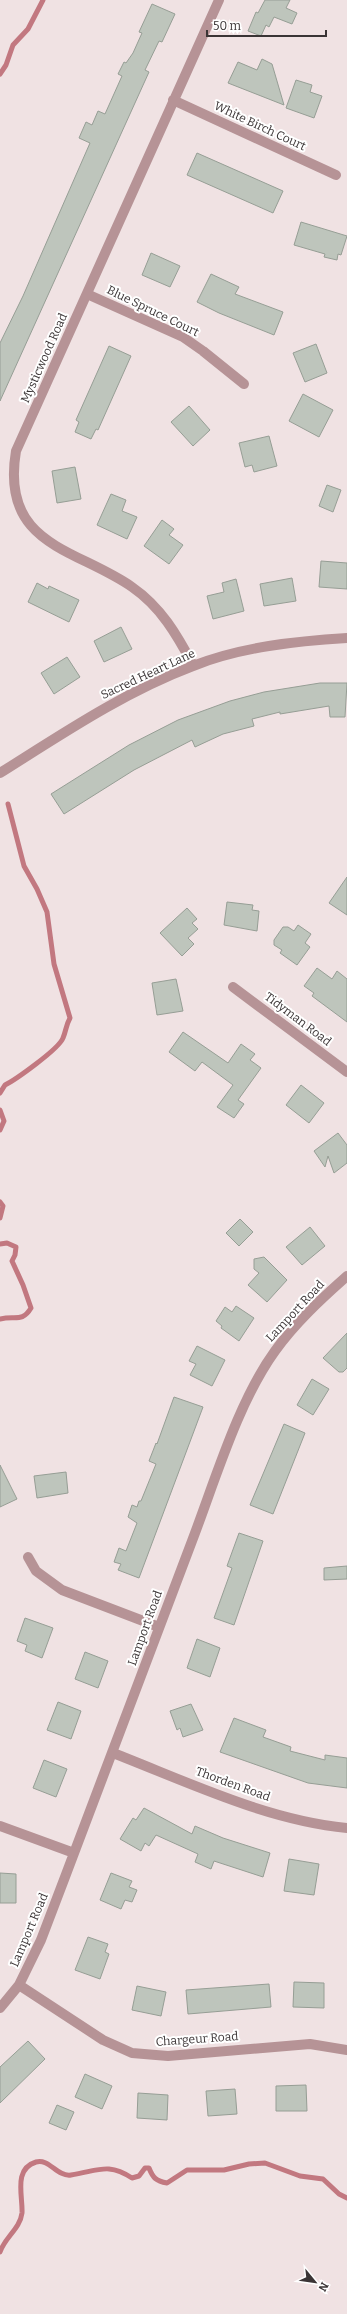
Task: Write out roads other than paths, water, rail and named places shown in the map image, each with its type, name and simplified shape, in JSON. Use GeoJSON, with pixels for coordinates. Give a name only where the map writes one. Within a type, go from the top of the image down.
{"type":"FeatureCollection","features":[{"type":"Feature","properties":{"kind":"street","name":"Mysticwood Road"},"geometry":{"type":"LineString","coordinates":[[194,665],[174,630],[161,612],[147,598],[132,586],[52,547],[36,536],[16,508],[11,488],[12,469],[16,451],[219,0]]}},
{"type":"Feature","properties":{"kind":"street","name":"White Birch Court"},"geometry":{"type":"LineString","coordinates":[[173,100],[336,175]]}},
{"type":"Feature","properties":{"kind":"street","name":"Blue Spruce Court"},"geometry":{"type":"LineString","coordinates":[[87,294],[183,337],[244,384]]}},
{"type":"Feature","properties":{"kind":"street","name":"Sacred Heart Lane"},"geometry":{"type":"LineString","coordinates":[[0,773],[109,706],[194,665],[262,648],[303,640],[347,638]]}},
{"type":"Feature","properties":{"kind":"street","name":"Tidyman Road"},"geometry":{"type":"LineString","coordinates":[[233,987],[347,1072]]}},
{"type":"Feature","properties":{"kind":"street","name":"Lamport Road"},"geometry":{"type":"LineString","coordinates":[[0,2008],[19,1985],[41,1940],[113,1753],[159,1627],[254,1385],[275,1351],[299,1322],[347,1276]]}},
{"type":"Feature","properties":{"kind":"street"},"geometry":{"type":"LineString","coordinates":[[28,1557],[36,1571],[62,1590],[159,1627]]}},
{"type":"Feature","properties":{"kind":"street","name":"Thorden Road"},"geometry":{"type":"LineString","coordinates":[[113,1753],[257,1808],[299,1820],[347,1828]]}},
{"type":"Feature","properties":{"kind":"street"},"geometry":{"type":"LineString","coordinates":[[0,1826],[74,1853]]}},
{"type":"Feature","properties":{"kind":"street","name":"Chargeur Road"},"geometry":{"type":"LineString","coordinates":[[19,1985],[104,2040],[132,2053],[168,2056],[310,2044],[347,2050]]}},
{"type":"Feature","properties":{"kind":"waterway"},"geometry":{"type":"LineString","coordinates":[[0,74],[6,65],[13,45],[28,29],[43,0]]}},
{"type":"Feature","properties":{"kind":"waterway"},"geometry":{"type":"LineString","coordinates":[[0,1093],[5,1085],[36,1064],[60,1043],[70,1018],[54,964],[47,912],[37,889],[24,866],[8,804]]}},
{"type":"Feature","properties":{"kind":"waterway"},"geometry":{"type":"LineString","coordinates":[[0,1110],[4,1121],[0,1130]]}},
{"type":"Feature","properties":{"kind":"waterway"},"geometry":{"type":"LineString","coordinates":[[0,1202],[3,1206],[0,1218]]}},
{"type":"Feature","properties":{"kind":"waterway"},"geometry":{"type":"LineString","coordinates":[[0,1244],[7,1243],[16,1247],[15,1255],[12,1261],[23,1285],[31,1308],[28,1313],[21,1317],[0,1319]]}},
{"type":"Feature","properties":{"kind":"waterway"},"geometry":{"type":"LineString","coordinates":[[0,2252],[21,2219],[21,2184],[24,2171],[29,2166],[41,2161],[66,2175],[109,2169],[124,2173],[132,2178],[139,2176],[145,2168],[149,2168],[155,2178],[167,2183],[187,2170],[224,2170],[249,2164],[265,2163],[300,2176],[323,2179],[339,2194],[347,2198]]}}]}
